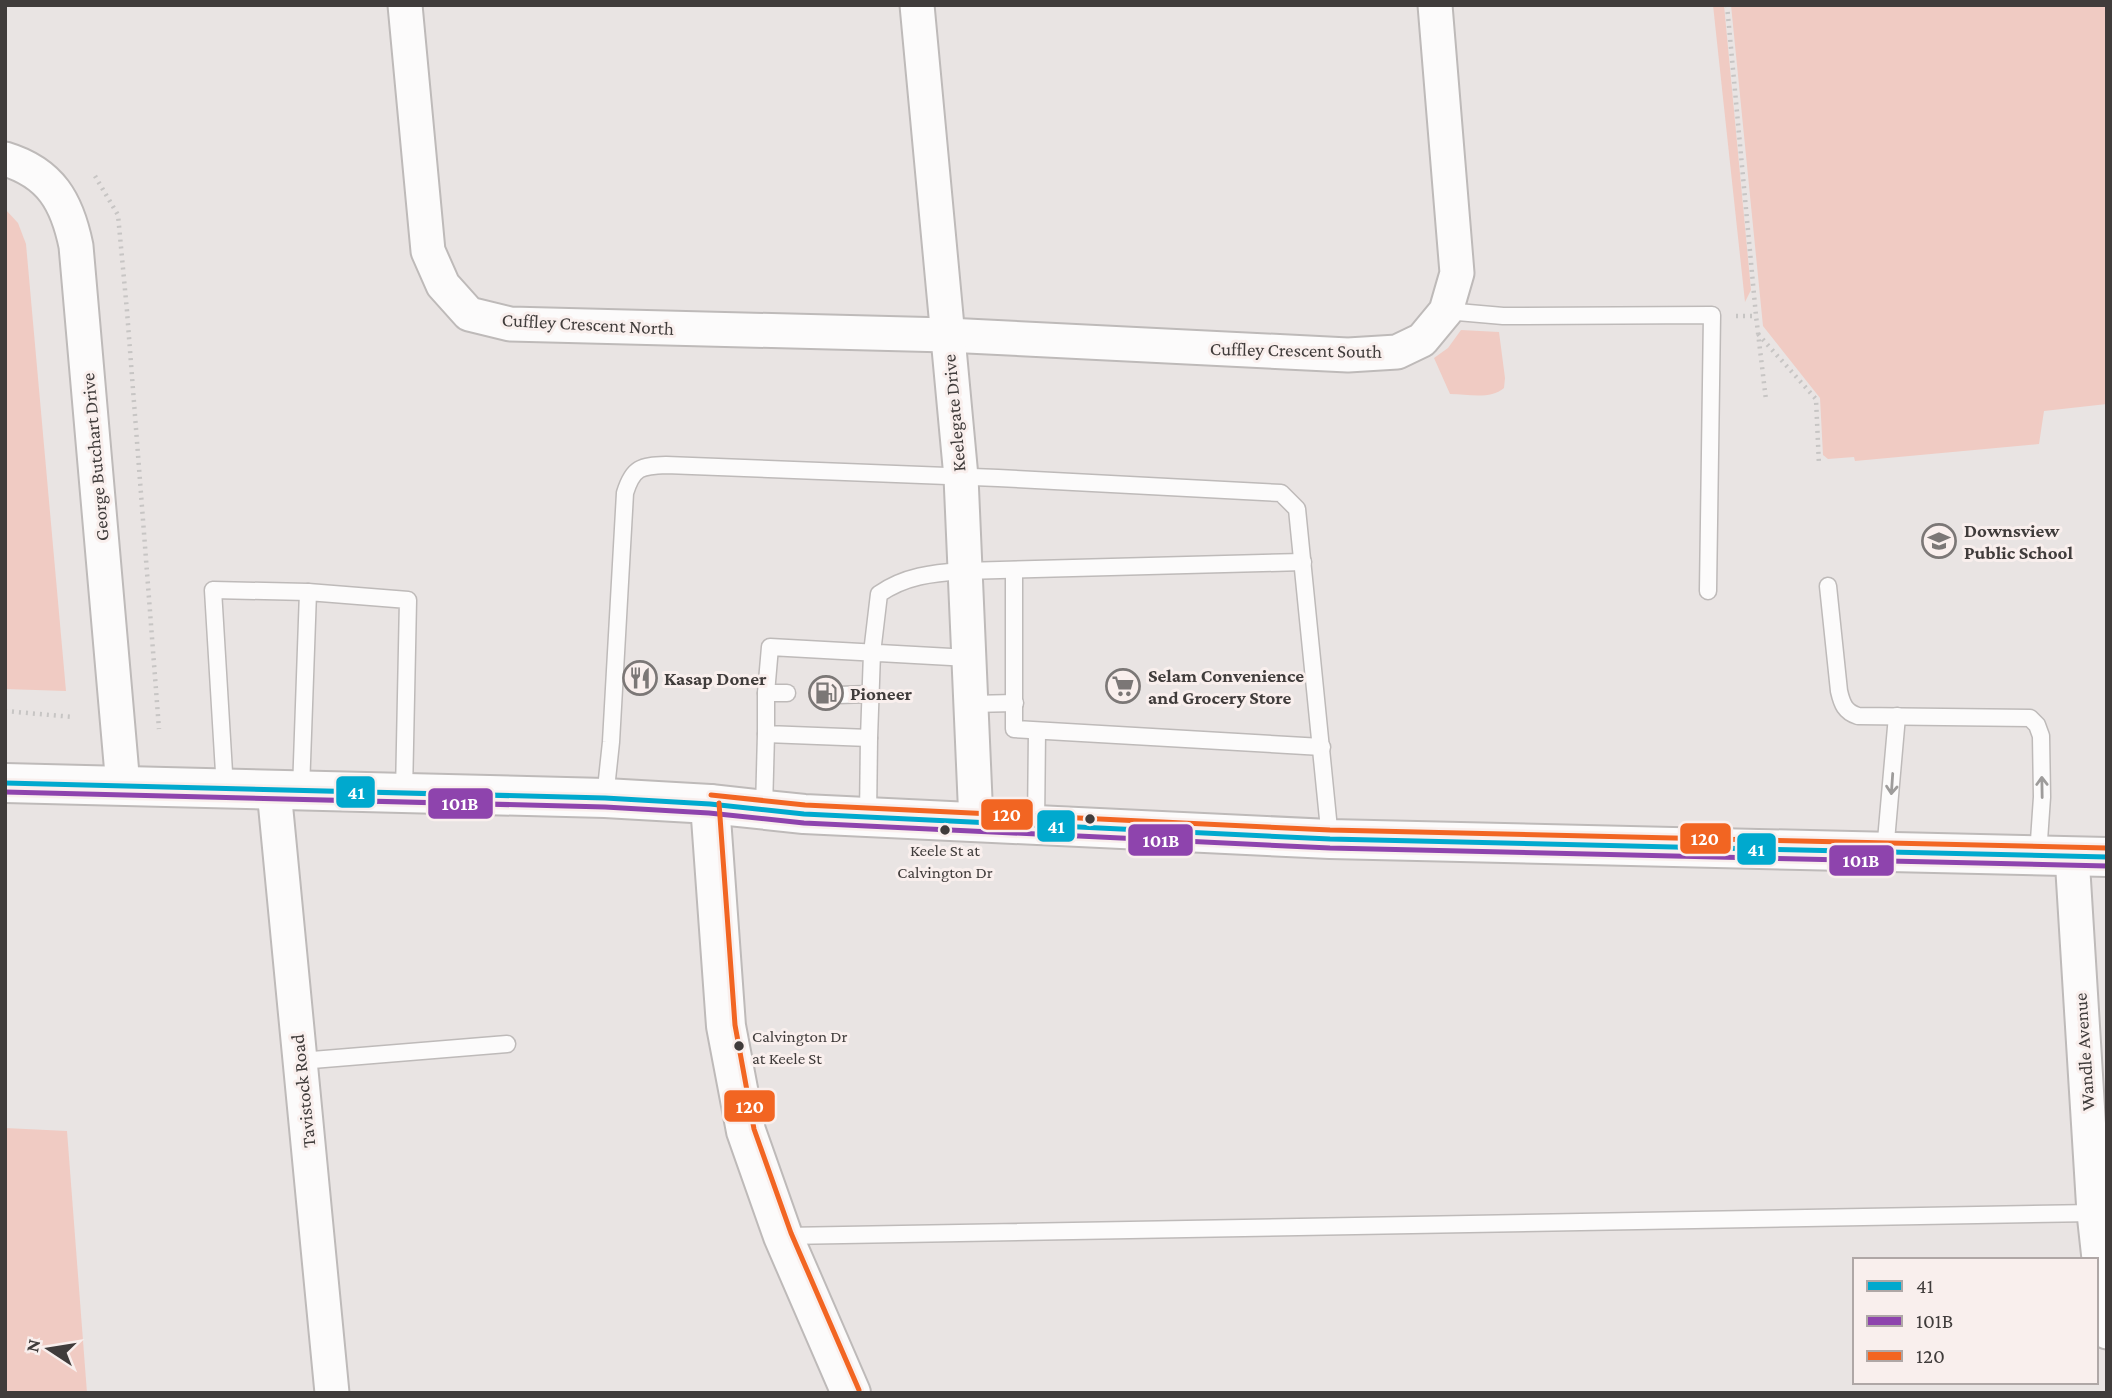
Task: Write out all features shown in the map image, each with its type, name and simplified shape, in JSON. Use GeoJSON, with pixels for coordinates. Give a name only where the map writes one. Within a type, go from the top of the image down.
{"type":"FeatureCollection","features":[{"type":"Feature","properties":{"kind":"main road"},"geometry":{"type":"LineString","coordinates":[[5,783],[605,798],[869,817],[1330,839],[2072,856]]}},
{"type":"Feature","properties":{"kind":"main road"},"geometry":{"type":"LineString","coordinates":[[710,804],[726,1026],[746,1131],[783,1236],[851,1393]]}},
{"type":"Feature","properties":{"kind":"street","name":"Cuffley Crescent North"},"geometry":{"type":"LineString","coordinates":[[405,5],[428,251],[443,285],[469,314],[510,324],[947,335]]}},
{"type":"Feature","properties":{"kind":"street","name":"Keelegate Drive"},"geometry":{"type":"LineString","coordinates":[[917,5],[961,477],[976,822]]}},
{"type":"Feature","properties":{"kind":"street","name":"Cuffley Crescent South"},"geometry":{"type":"LineString","coordinates":[[947,335],[1348,355],[1397,352],[1422,340],[1446,311],[1457,273],[1435,5]]}},
{"type":"Feature","properties":{"kind":"street","name":"George Butchart Drive"},"geometry":{"type":"LineString","coordinates":[[5,159],[18,163],[39,176],[59,195],[71,221],[76,246],[123,786]]}},
{"type":"Feature","properties":{"kind":"street","name":"Tavistock Road"},"geometry":{"type":"LineString","coordinates":[[287,790],[300,1061],[332,1393]]}},
{"type":"Feature","properties":{"kind":"street","name":"Wandle Avenue"},"geometry":{"type":"LineString","coordinates":[[2072,856],[2094,1213],[2107,1332]]}},
{"type":"Feature","properties":{"kind":"lane"},"geometry":{"type":"LineString","coordinates":[[1446,311],[1503,316],[1712,316],[1707,591]]}},
{"type":"Feature","properties":{"kind":"lane"},"geometry":{"type":"LineString","coordinates":[[605,798],[611,742],[625,493],[629,479],[637,469],[666,465],[1281,493],[1297,509],[1330,839]]}},
{"type":"Feature","properties":{"kind":"lane"},"geometry":{"type":"LineString","coordinates":[[869,817],[872,653],[879,594],[894,583],[927,574],[964,571],[1303,562]]}},
{"type":"Feature","properties":{"kind":"lane"},"geometry":{"type":"LineString","coordinates":[[1014,570],[1014,729],[1322,747]]}},
{"type":"Feature","properties":{"kind":"lane"},"geometry":{"type":"LineString","coordinates":[[1828,586],[1839,691],[1843,705],[1850,713],[1858,716],[2030,718],[2037,725],[2041,736],[2042,797],[2072,856]]}},
{"type":"Feature","properties":{"kind":"lane"},"geometry":{"type":"LineString","coordinates":[[225,789],[213,590],[308,592],[408,600],[404,793]]}},
{"type":"Feature","properties":{"kind":"lane"},"geometry":{"type":"LineString","coordinates":[[287,790],[308,592]]}},
{"type":"Feature","properties":{"kind":"lane"},"geometry":{"type":"LineString","coordinates":[[764,809],[766,693],[770,647],[969,658]]}},
{"type":"Feature","properties":{"kind":"lane"},"geometry":{"type":"LineString","coordinates":[[766,693],[787,693]]}},
{"type":"Feature","properties":{"kind":"lane"},"geometry":{"type":"LineString","coordinates":[[838,695],[870,694]]}},
{"type":"Feature","properties":{"kind":"lane"},"geometry":{"type":"LineString","coordinates":[[971,704],[1015,703]]}},
{"type":"Feature","properties":{"kind":"lane"},"geometry":{"type":"LineString","coordinates":[[1885,852],[1897,716]]}},
{"type":"Feature","properties":{"kind":"lane"},"geometry":{"type":"LineString","coordinates":[[1036,825],[1037,731]]}},
{"type":"Feature","properties":{"kind":"lane"},"geometry":{"type":"LineString","coordinates":[[766,734],[869,738]]}},
{"type":"Feature","properties":{"kind":"lane"},"geometry":{"type":"LineString","coordinates":[[300,1061],[507,1044]]}},
{"type":"Feature","properties":{"kind":"lane"},"geometry":{"type":"LineString","coordinates":[[783,1236],[2094,1213]]}},
{"type":"Feature","properties":{"kind":"path"},"geometry":{"type":"LineString","coordinates":[[1727,5],[1766,400]]}},
{"type":"Feature","properties":{"kind":"path"},"geometry":{"type":"LineString","coordinates":[[95,176],[118,215],[159,729]]}},
{"type":"Feature","properties":{"kind":"path"},"geometry":{"type":"LineString","coordinates":[[1758,333],[1816,398],[1819,465]]}},
{"type":"Feature","properties":{"kind":"path"},"geometry":{"type":"LineString","coordinates":[[5,711],[73,717]]}},
{"type":"Feature","properties":{"kind":"shaded area"},"geometry":{"type":"Polygon","coordinates":[[[1713,5],[1724,5],[1751,290],[1745,302],[1713,5]]]}},
{"type":"Feature","properties":{"kind":"shaded area"},"geometry":{"type":"Polygon","coordinates":[[[1731,5],[2107,5],[2107,404],[2044,411],[2039,444],[1855,461],[1854,457],[1828,459],[1823,455],[1820,398],[1763,326],[1731,5]]]}},
{"type":"Feature","properties":{"kind":"shaded area"},"geometry":{"type":"Polygon","coordinates":[[[5,209],[18,223],[26,244],[66,691],[5,689],[5,209]]]}},
{"type":"Feature","properties":{"kind":"shaded area"},"geometry":{"type":"Polygon","coordinates":[[[1461,330],[1499,332],[1505,378],[1504,388],[1498,392],[1486,395],[1450,394],[1434,358],[1448,348],[1461,330]]]}},
{"type":"Feature","properties":{"kind":"shaded area"},"geometry":{"type":"Polygon","coordinates":[[[5,1128],[67,1131],[87,1393],[5,1393],[5,1128]]]}},
{"type":"Feature","properties":{"kind":"transit line","name":"41"},"geometry":{"type":"LineString","coordinates":[[5,783],[605,798],[710,804],[804,814],[1330,839],[2107,857]]}},
{"type":"Feature","properties":{"kind":"transit line","name":"101B"},"geometry":{"type":"LineString","coordinates":[[5,792],[605,807],[709,813],[804,823],[1330,848],[2107,866]]}},
{"type":"Feature","properties":{"kind":"transit line","name":"120"},"geometry":{"type":"LineString","coordinates":[[711,795],[805,805],[1330,830],[2107,848]]}},
{"type":"Feature","properties":{"kind":"transit line","name":"120"},"geometry":{"type":"LineString","coordinates":[[719,803],[735,1025],[754,1129],[791,1233],[859,1390]]}},
{"type":"Feature","properties":{"kind":"place","name":"Downsview Public School"},"geometry":{"type":"Point","coordinates":[1939,541]}},
{"type":"Feature","properties":{"kind":"place","name":"Kasap Doner"},"geometry":{"type":"Point","coordinates":[640,678]}},
{"type":"Feature","properties":{"kind":"place","name":"Selam Convenience and Grocery Store"},"geometry":{"type":"Point","coordinates":[1123,686]}},
{"type":"Feature","properties":{"kind":"place","name":"Pioneer"},"geometry":{"type":"Point","coordinates":[826,693]}},
{"type":"Feature","properties":{"kind":"place","name":"Keele St at Calvington Dr"},"geometry":{"type":"Point","coordinates":[945,830]}},
{"type":"Feature","properties":{"kind":"place","name":"Calvington Dr at Keele St"},"geometry":{"type":"Point","coordinates":[739,1046]}}]}
